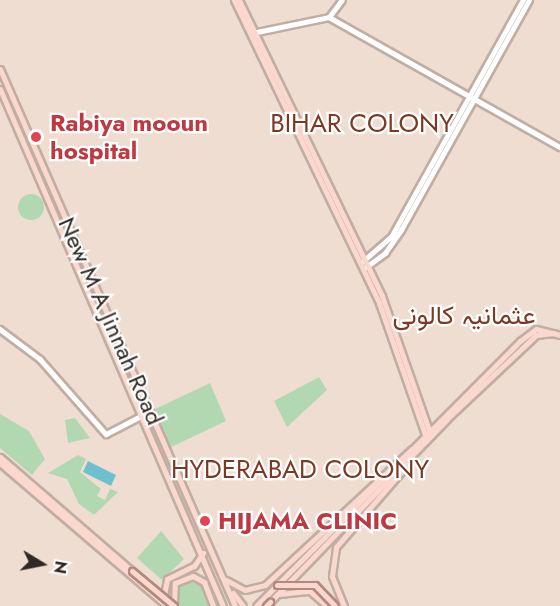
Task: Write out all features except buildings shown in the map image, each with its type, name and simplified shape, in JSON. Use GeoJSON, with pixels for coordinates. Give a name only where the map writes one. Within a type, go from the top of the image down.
{"type":"FeatureCollection","features":[{"type":"Feature","properties":{"kind":"main road"},"geometry":{"type":"LineString","coordinates":[[234,0],[364,264],[391,331],[426,435]]}},
{"type":"Feature","properties":{"kind":"main road"},"geometry":{"type":"LineString","coordinates":[[239,0],[251,33]]}},
{"type":"Feature","properties":{"kind":"main road","name":"New M A Jinnah Road"},"geometry":{"type":"LineString","coordinates":[[0,69],[235,606]]}},
{"type":"Feature","properties":{"kind":"main road","name":"New M A Jinnah Road"},"geometry":{"type":"LineString","coordinates":[[0,88],[204,552],[223,606]]}},
{"type":"Feature","properties":{"kind":"main road"},"geometry":{"type":"LineString","coordinates":[[345,606],[332,576],[336,547],[426,435],[536,335],[558,334]]}},
{"type":"Feature","properties":{"kind":"main road"},"geometry":{"type":"LineString","coordinates":[[220,570],[237,588],[265,585],[413,451]]}},
{"type":"Feature","properties":{"kind":"main road"},"geometry":{"type":"LineString","coordinates":[[256,606],[413,451]]}},
{"type":"Feature","properties":{"kind":"main road"},"geometry":{"type":"LineString","coordinates":[[268,605],[413,451]]}},
{"type":"Feature","properties":{"kind":"main road"},"geometry":{"type":"LineString","coordinates":[[0,457],[174,606]]}},
{"type":"Feature","properties":{"kind":"main road"},"geometry":{"type":"LineString","coordinates":[[0,463],[166,605]]}},
{"type":"Feature","properties":{"kind":"main road"},"geometry":{"type":"LineString","coordinates":[[166,605],[167,579],[194,566],[204,552]]}},
{"type":"Feature","properties":{"kind":"main road"},"geometry":{"type":"LineString","coordinates":[[174,606],[176,583],[193,576],[204,582],[213,606]]}},
{"type":"Feature","properties":{"kind":"main road"},"geometry":{"type":"LineString","coordinates":[[277,585],[315,585],[335,606]]}},
{"type":"Feature","properties":{"kind":"main road"},"geometry":{"type":"LineString","coordinates":[[228,587],[243,606]]}},
{"type":"Feature","properties":{"kind":"main road"},"geometry":{"type":"LineString","coordinates":[[268,605],[297,589],[317,595],[327,606]]}},
{"type":"Feature","properties":{"kind":"street"},"geometry":{"type":"LineString","coordinates":[[251,33],[329,17],[342,0]]}},
{"type":"Feature","properties":{"kind":"street"},"geometry":{"type":"LineString","coordinates":[[472,98],[523,0]]}},
{"type":"Feature","properties":{"kind":"street"},"geometry":{"type":"LineString","coordinates":[[364,264],[391,237],[529,0]]}},
{"type":"Feature","properties":{"kind":"street"},"geometry":{"type":"LineString","coordinates":[[329,17],[560,147]]}},
{"type":"Feature","properties":{"kind":"street"},"geometry":{"type":"LineString","coordinates":[[0,329],[40,359],[106,434],[143,415]]}},
{"type":"Feature","properties":{"kind":"green space"},"geometry":{"type":"Polygon","coordinates":[[[31,194],[40,198],[44,207],[40,216],[31,220],[22,216],[18,207],[22,198],[31,194]]]}},
{"type":"Feature","properties":{"kind":"green space"},"geometry":{"type":"Polygon","coordinates":[[[319,377],[327,390],[287,427],[274,401],[319,377]]]}},
{"type":"Feature","properties":{"kind":"green space"},"geometry":{"type":"Polygon","coordinates":[[[210,383],[226,421],[167,449],[151,411],[210,383]]]}},
{"type":"Feature","properties":{"kind":"green space"},"geometry":{"type":"Polygon","coordinates":[[[0,414],[29,431],[45,459],[32,475],[0,448],[0,414]]]}},
{"type":"Feature","properties":{"kind":"green space"},"geometry":{"type":"Polygon","coordinates":[[[75,418],[90,438],[68,443],[65,420],[75,418]]]}},
{"type":"Feature","properties":{"kind":"green space"},"geometry":{"type":"Polygon","coordinates":[[[78,455],[86,459],[80,472],[101,489],[97,496],[105,500],[110,489],[118,492],[94,515],[79,504],[67,479],[48,473],[78,455]]]}},
{"type":"Feature","properties":{"kind":"green space"},"geometry":{"type":"Polygon","coordinates":[[[161,531],[184,559],[162,580],[137,558],[161,531]]]}},
{"type":"Feature","properties":{"kind":"green space"},"geometry":{"type":"Polygon","coordinates":[[[185,580],[201,585],[210,606],[180,606],[176,589],[185,580]]]}},
{"type":"Feature","properties":{"kind":"water"},"geometry":{"type":"Polygon","coordinates":[[[88,461],[116,475],[111,486],[83,472],[88,461]]]}},
{"type":"Feature","properties":{"kind":"place","name":"Rabiya mooun hospital"},"geometry":{"type":"Point","coordinates":[36,137]}},
{"type":"Feature","properties":{"kind":"place","name":"HIJAMA CLINIC"},"geometry":{"type":"Point","coordinates":[205,521]}},
{"type":"Feature","properties":{"kind":"district","name":"BIHAR COLONY"},"geometry":{"type":"Point","coordinates":[362,124]}},
{"type":"Feature","properties":{"kind":"district","name":"عثمانیہ کالونی"},"geometry":{"type":"Point","coordinates":[464,316]}},
{"type":"Feature","properties":{"kind":"district","name":"HYDERABAD COLONY"},"geometry":{"type":"Point","coordinates":[300,470]}}]}
